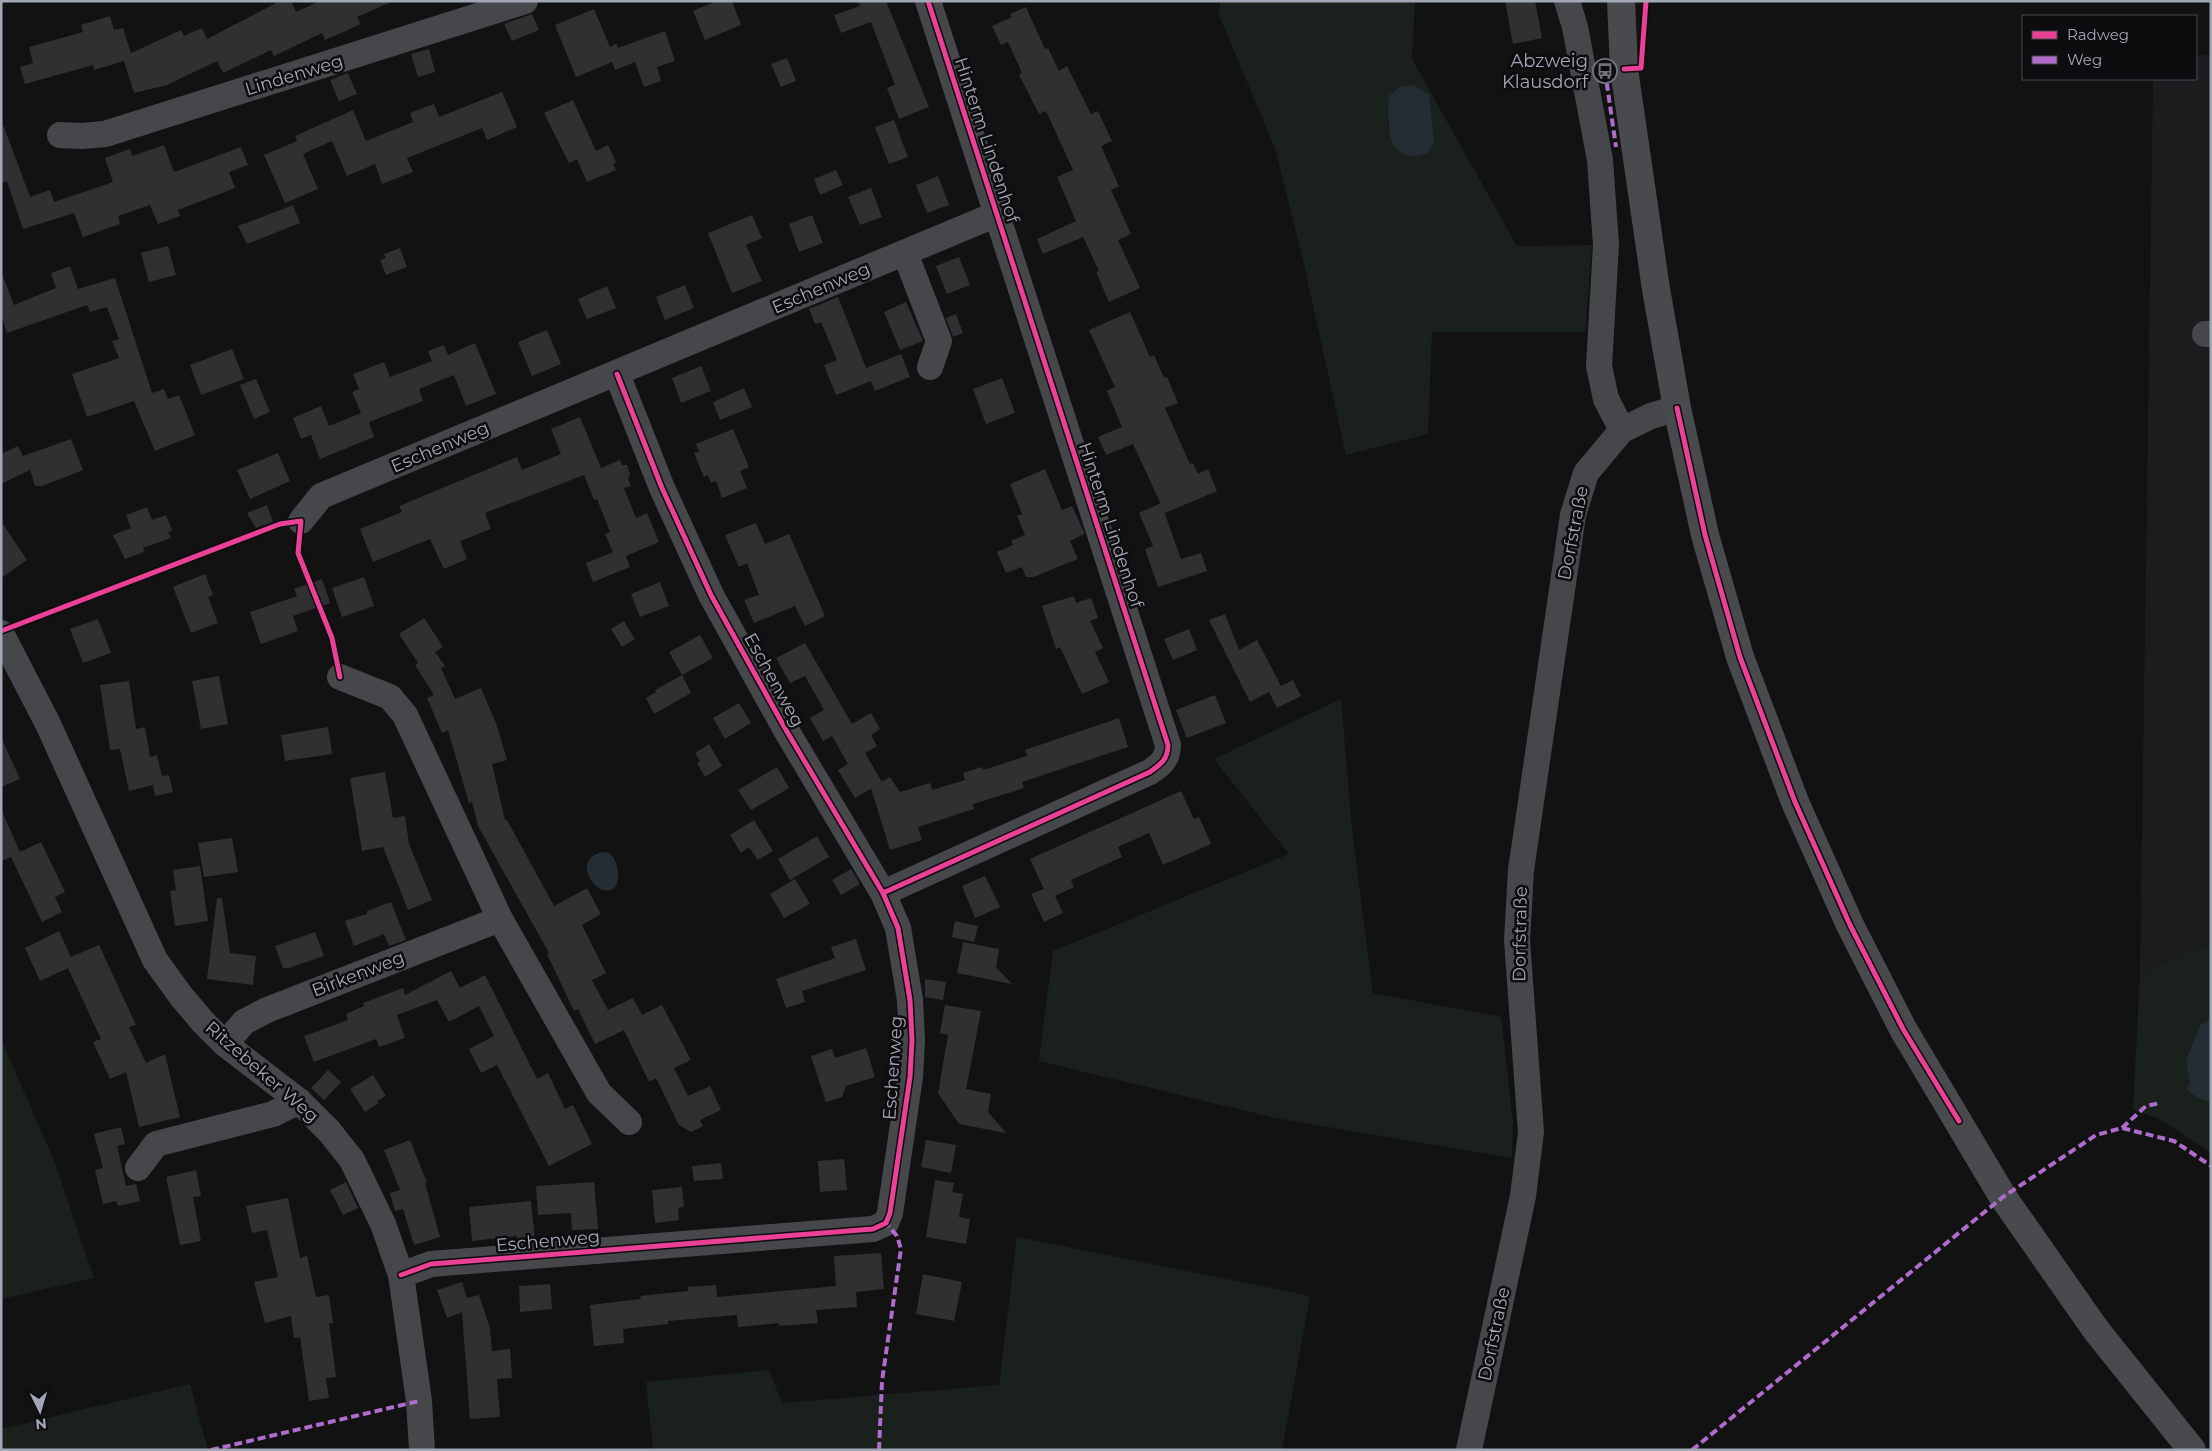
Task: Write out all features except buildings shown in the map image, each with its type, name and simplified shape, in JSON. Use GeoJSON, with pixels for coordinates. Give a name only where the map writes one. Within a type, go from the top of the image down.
{"type":"FeatureCollection","features":[{"type":"Feature","properties":{"kind":"main road"},"geometry":{"type":"LineString","coordinates":[[1621,1],[1624,69],[1656,289],[1677,408],[1705,535],[1740,657],[1796,802],[1850,925],[1903,1029],[2003,1197],[2096,1330],[2192,1450]]}},
{"type":"Feature","properties":{"kind":"street","name":"Lindenweg"},"geometry":{"type":"LineString","coordinates":[[60,135],[105,134],[525,1]]}},
{"type":"Feature","properties":{"kind":"street","name":"Hinterm Lindenhof"},"geometry":{"type":"LineString","coordinates":[[883,893],[1150,772],[1163,762],[1168,755],[1168,745],[928,1]]}},
{"type":"Feature","properties":{"kind":"street"},"geometry":{"type":"LineString","coordinates":[[1567,1],[1574,27],[1600,160],[1606,245],[1599,366],[1606,399],[1622,430]]}},
{"type":"Feature","properties":{"kind":"street","name":"Eschenweg"},"geometry":{"type":"LineString","coordinates":[[301,521],[321,496],[997,214]]}},
{"type":"Feature","properties":{"kind":"street"},"geometry":{"type":"LineString","coordinates":[[905,253],[939,341],[930,367]]}},
{"type":"Feature","properties":{"kind":"street","name":"Eschenweg"},"geometry":{"type":"LineString","coordinates":[[401,1275],[431,1264],[873,1229],[886,1223],[890,1213],[910,1077],[912,1040],[910,1000],[898,928],[883,893],[786,730],[711,595],[662,488],[617,374]]}},
{"type":"Feature","properties":{"kind":"street","name":"Dorfstraße"},"geometry":{"type":"LineString","coordinates":[[1469,1450],[1523,1196],[1531,1132],[1517,940],[1521,870],[1573,515],[1586,472],[1622,430],[1650,416],[1677,408]]}},
{"type":"Feature","properties":{"kind":"street","name":"Ritzebeker Weg"},"geometry":{"type":"LineString","coordinates":[[1,633],[48,724],[155,960],[181,996],[225,1044],[299,1101],[329,1130],[352,1160],[383,1224],[401,1275],[419,1401],[422,1450]]}},
{"type":"Feature","properties":{"kind":"street"},"geometry":{"type":"LineString","coordinates":[[340,677],[390,697],[405,715],[500,919],[599,1093],[629,1122]]}},
{"type":"Feature","properties":{"kind":"street","name":"Birkenweg"},"geometry":{"type":"LineString","coordinates":[[225,1044],[244,1022],[267,1010],[500,919]]}},
{"type":"Feature","properties":{"kind":"street"},"geometry":{"type":"LineString","coordinates":[[138,1168],[156,1144],[273,1114],[299,1101]]}},
{"type":"Feature","properties":{"kind":"shaded area"},"geometry":{"type":"Polygon","coordinates":[[[1220,1],[1415,1],[1412,59],[1517,246],[1592,245],[1585,332],[1432,332],[1428,434],[1346,455],[1303,260],[1275,148],[1219,15],[1220,1]],[[1401,86],[1390,96],[1388,130],[1401,86]]]}},
{"type":"Feature","properties":{"kind":"shaded area"},"geometry":{"type":"Polygon","coordinates":[[[2211,54],[2211,943],[2140,973],[2153,80],[2197,80],[2197,55],[2211,54]]]}},
{"type":"Feature","properties":{"kind":"shaded area"},"geometry":{"type":"Polygon","coordinates":[[[1414,85],[1429,95],[1434,142],[1427,153],[1417,156],[1403,153],[1396,148],[1392,141],[1389,123],[1389,96],[1401,86],[1414,85]]]}},
{"type":"Feature","properties":{"kind":"shaded area"},"geometry":{"type":"Polygon","coordinates":[[[1341,699],[1352,830],[1373,993],[1501,1017],[1513,1122],[1512,1158],[1275,1118],[1039,1061],[1053,951],[1289,854],[1214,759],[1341,699]]]}},
{"type":"Feature","properties":{"kind":"shaded area"},"geometry":{"type":"Polygon","coordinates":[[[606,852],[614,859],[618,877],[614,888],[607,891],[600,889],[594,884],[587,868],[588,861],[594,855],[606,852]]]}},
{"type":"Feature","properties":{"kind":"shaded area"},"geometry":{"type":"Polygon","coordinates":[[[2211,943],[2211,1018],[2200,1025],[2186,1060],[2190,1084],[2198,1098],[2211,1102],[2211,1153],[2160,1119],[2133,1110],[2140,973],[2211,943]]]}},
{"type":"Feature","properties":{"kind":"shaded area"},"geometry":{"type":"Polygon","coordinates":[[[2211,1018],[2211,1102],[2198,1098],[2186,1089],[2190,1084],[2186,1060],[2200,1025],[2211,1018]]]}},
{"type":"Feature","properties":{"kind":"shaded area"},"geometry":{"type":"Polygon","coordinates":[[[1,1039],[55,1163],[94,1278],[1,1299],[1,1039]]]}},
{"type":"Feature","properties":{"kind":"shaded area"},"geometry":{"type":"Polygon","coordinates":[[[1017,1237],[1310,1296],[1282,1450],[653,1450],[646,1382],[769,1370],[782,1403],[999,1385],[1017,1237]]]}},
{"type":"Feature","properties":{"kind":"shaded area"},"geometry":{"type":"Polygon","coordinates":[[[190,1384],[208,1450],[1,1450],[1,1429],[190,1384]]]}},
{"type":"Feature","properties":{"kind":"marked path"},"geometry":{"type":"LineString","coordinates":[[1605,71],[1616,147]]}},
{"type":"Feature","properties":{"kind":"marked path"},"geometry":{"type":"LineString","coordinates":[[2122,1128],[2146,1106],[2160,1103]]}},
{"type":"Feature","properties":{"kind":"marked path"},"geometry":{"type":"LineString","coordinates":[[1692,1450],[2003,1197],[2096,1135],[2122,1128],[2174,1141],[2211,1166]]}},
{"type":"Feature","properties":{"kind":"marked path"},"geometry":{"type":"LineString","coordinates":[[879,1450],[882,1381],[901,1249],[897,1236],[886,1223]]}},
{"type":"Feature","properties":{"kind":"marked path"},"geometry":{"type":"LineString","coordinates":[[211,1450],[419,1401]]}},
{"type":"Feature","properties":{"kind":"cycle path"},"geometry":{"type":"LineString","coordinates":[[883,893],[1150,772],[1163,761],[1167,754],[1168,745],[928,1]]}},
{"type":"Feature","properties":{"kind":"cycle path"},"geometry":{"type":"LineString","coordinates":[[1624,69],[1641,68],[1646,1]]}},
{"type":"Feature","properties":{"kind":"cycle path"},"geometry":{"type":"LineString","coordinates":[[401,1275],[431,1264],[873,1229],[886,1223],[890,1213],[910,1077],[912,1040],[910,1000],[898,928],[883,893],[786,730],[711,595],[662,488],[617,374]]}},
{"type":"Feature","properties":{"kind":"cycle path"},"geometry":{"type":"LineString","coordinates":[[1677,408],[1705,535],[1740,657],[1795,802],[1850,925],[1903,1029],[1959,1121]]}},
{"type":"Feature","properties":{"kind":"cycle path"},"geometry":{"type":"LineString","coordinates":[[1,631],[280,524],[301,521],[298,553],[332,638],[340,677]]}},
{"type":"Feature","properties":{"kind":"place","name":"Abzweig Klausdorf"},"geometry":{"type":"Point","coordinates":[1605,71]}}]}
